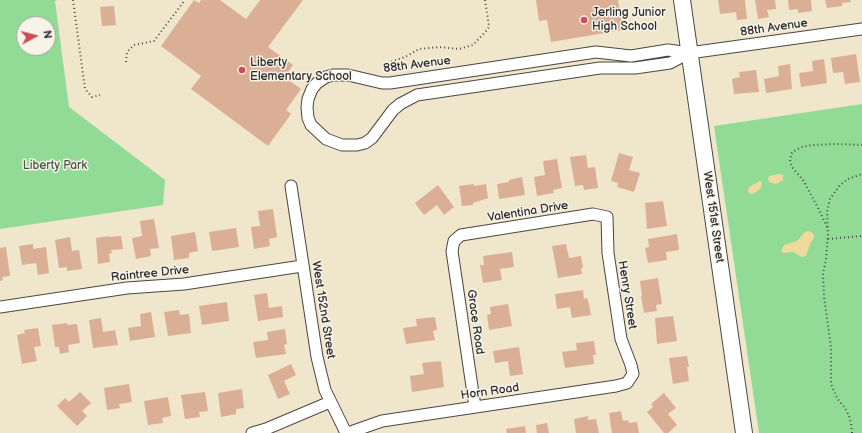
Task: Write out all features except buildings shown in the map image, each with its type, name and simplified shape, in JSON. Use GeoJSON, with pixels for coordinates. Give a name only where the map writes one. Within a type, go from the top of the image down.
{"type":"FeatureCollection","features":[{"type":"Feature","properties":{"kind":"street","name":"West 151st Street"},"geometry":{"type":"LineString","coordinates":[[682,0],[744,433]]}},
{"type":"Feature","properties":{"kind":"street","name":"88th Avenue"},"geometry":{"type":"LineString","coordinates":[[689,53],[670,63],[635,68],[600,68],[417,95],[400,104],[393,110],[372,138],[366,143],[357,145],[342,146],[333,143],[326,139],[311,125],[308,118],[308,99],[312,89],[317,83],[326,77],[338,74],[382,83],[400,82],[596,52],[630,56],[668,50],[689,53],[862,29]]}},
{"type":"Feature","properties":{"kind":"street","name":"West 152nd Street"},"geometry":{"type":"LineString","coordinates":[[291,186],[317,357],[325,390],[347,433]]}},
{"type":"Feature","properties":{"kind":"street","name":"Valentina Drive"},"geometry":{"type":"LineString","coordinates":[[454,241],[461,235],[593,214],[607,217]]}},
{"type":"Feature","properties":{"kind":"street","name":"Henry Street"},"geometry":{"type":"LineString","coordinates":[[607,217],[608,253],[621,339],[633,374]]}},
{"type":"Feature","properties":{"kind":"street","name":"Grace Road"},"geometry":{"type":"LineString","coordinates":[[454,241],[452,251],[475,407]]}},
{"type":"Feature","properties":{"kind":"street","name":"Raintree Drive"},"geometry":{"type":"LineString","coordinates":[[0,307],[127,288],[184,284],[302,266]]}},
{"type":"Feature","properties":{"kind":"street","name":"Horn Road"},"geometry":{"type":"LineString","coordinates":[[347,433],[382,421],[616,386],[627,383],[633,374]]}},
{"type":"Feature","properties":{"kind":"street"},"geometry":{"type":"LineString","coordinates":[[252,433],[266,429],[330,402]]}},
{"type":"Feature","properties":{"kind":"path"},"geometry":{"type":"LineString","coordinates":[[73,0],[85,89],[92,97],[100,95]]}},
{"type":"Feature","properties":{"kind":"path"},"geometry":{"type":"LineString","coordinates":[[126,62],[127,52],[134,45],[154,40],[185,0]]}},
{"type":"Feature","properties":{"kind":"path"},"geometry":{"type":"LineString","coordinates":[[382,83],[390,62],[405,57],[419,49],[438,47],[459,49],[473,45],[489,26],[485,0]]}},
{"type":"Feature","properties":{"kind":"path"},"geometry":{"type":"LineString","coordinates":[[827,229],[803,180],[792,167],[790,162],[791,154],[802,147],[812,145],[862,145]]}},
{"type":"Feature","properties":{"kind":"path"},"geometry":{"type":"LineString","coordinates":[[852,433],[849,416],[837,398],[831,384],[831,347],[823,278],[828,239],[827,212],[830,199],[840,185],[848,179],[862,174]]}},
{"type":"Feature","properties":{"kind":"path"},"geometry":{"type":"LineString","coordinates":[[828,239],[862,236]]}},
{"type":"Feature","properties":{"kind":"green space","name":"Liberty Park"},"geometry":{"type":"Polygon","coordinates":[[[0,0],[58,0],[55,1],[69,107],[165,180],[163,205],[0,229],[0,0]]]}},
{"type":"Feature","properties":{"kind":"green space"},"geometry":{"type":"Polygon","coordinates":[[[862,104],[862,433],[759,433],[714,126],[862,104]]]}},
{"type":"Feature","properties":{"kind":"sand"},"geometry":{"type":"Polygon","coordinates":[[[778,174],[783,175],[783,180],[776,184],[769,182],[769,176],[778,174]]]}},
{"type":"Feature","properties":{"kind":"sand"},"geometry":{"type":"Polygon","coordinates":[[[760,181],[762,183],[761,188],[755,193],[750,194],[748,191],[749,187],[760,181]]]}},
{"type":"Feature","properties":{"kind":"sand"},"geometry":{"type":"Polygon","coordinates":[[[809,231],[814,234],[814,238],[810,244],[806,256],[802,257],[793,252],[782,253],[782,248],[784,245],[797,241],[805,232],[809,231]]]}},
{"type":"Feature","properties":{"kind":"place","name":"Jerling Junior High School"},"geometry":{"type":"Point","coordinates":[584,20]}},
{"type":"Feature","properties":{"kind":"place","name":"Liberty Elementary School"},"geometry":{"type":"Point","coordinates":[242,70]}}]}
